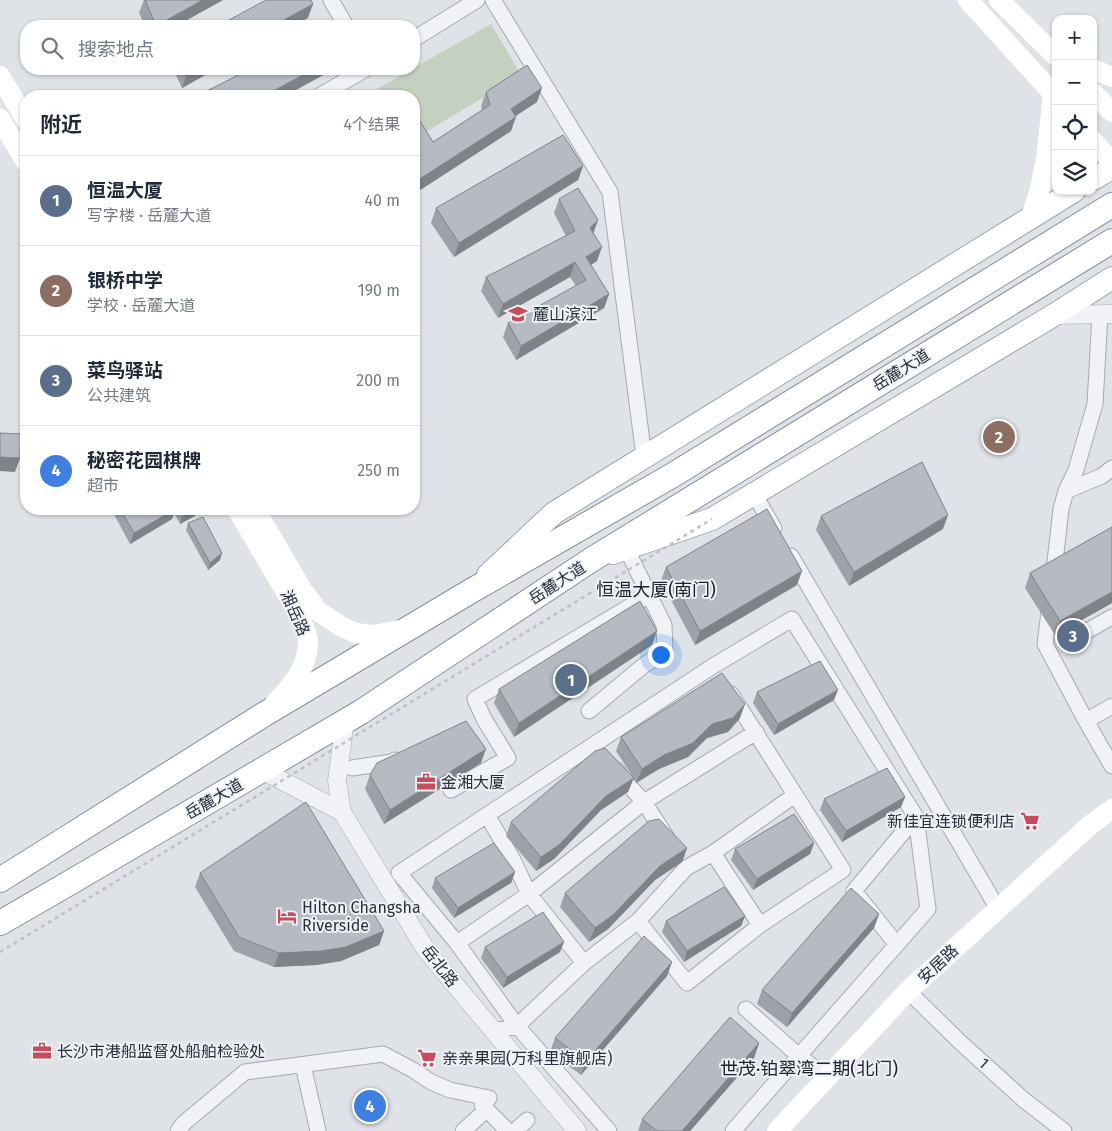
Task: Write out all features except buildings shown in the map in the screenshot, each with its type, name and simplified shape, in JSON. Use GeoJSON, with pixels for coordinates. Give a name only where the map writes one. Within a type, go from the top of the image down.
{"type":"FeatureCollection","features":[{"type":"Feature","properties":{"kind":"highway","name":"岳麓大道"},"geometry":{"type":"LineString","coordinates":[[0,880],[263,715],[471,591],[673,475],[1112,205]]}},
{"type":"Feature","properties":{"kind":"highway","name":"岳麓大道"},"geometry":{"type":"LineString","coordinates":[[0,923],[369,707],[591,560],[1112,241]]}},
{"type":"Feature","properties":{"kind":"main road"},"geometry":{"type":"LineString","coordinates":[[968,0],[1052,93]]}},
{"type":"Feature","properties":{"kind":"main road"},"geometry":{"type":"LineString","coordinates":[[999,0],[1052,52]]}},
{"type":"Feature","properties":{"kind":"main road"},"geometry":{"type":"LineString","coordinates":[[1097,71],[1112,77]]}},
{"type":"Feature","properties":{"kind":"main road"},"geometry":{"type":"LineString","coordinates":[[0,76],[20,110]]}},
{"type":"Feature","properties":{"kind":"main road"},"geometry":{"type":"LineString","coordinates":[[1097,97],[1112,112]]}},
{"type":"Feature","properties":{"kind":"main road"},"geometry":{"type":"LineString","coordinates":[[1031,217],[1040,189],[1046,160],[1053,105]]}},
{"type":"Feature","properties":{"kind":"main road"},"geometry":{"type":"LineString","coordinates":[[0,119],[20,152]]}},
{"type":"Feature","properties":{"kind":"main road"},"geometry":{"type":"LineString","coordinates":[[1097,145],[1112,162]]}},
{"type":"Feature","properties":{"kind":"main road"},"geometry":{"type":"LineString","coordinates":[[1097,177],[1112,168]]}},
{"type":"Feature","properties":{"kind":"main road"},"geometry":{"type":"LineString","coordinates":[[471,591],[554,513],[1067,195]]}},
{"type":"Feature","properties":{"kind":"main road"},"geometry":{"type":"LineString","coordinates":[[591,560],[712,519],[1054,316],[1112,278]]}},
{"type":"Feature","properties":{"kind":"main road","name":"湘岳路"},"geometry":{"type":"LineString","coordinates":[[241,515],[294,604],[308,640],[302,668],[292,684],[263,715]]}},
{"type":"Feature","properties":{"kind":"main road","name":"湘岳路"},"geometry":{"type":"LineString","coordinates":[[259,515],[303,591],[324,616],[356,633],[372,635],[410,628]]}},
{"type":"Feature","properties":{"kind":"main road","name":"安居路"},"geometry":{"type":"LineString","coordinates":[[777,1131],[908,991],[1089,826],[1112,809]]}},
{"type":"Feature","properties":{"kind":"street"},"geometry":{"type":"LineString","coordinates":[[331,0],[343,20]]}},
{"type":"Feature","properties":{"kind":"street"},"geometry":{"type":"LineString","coordinates":[[420,35],[477,0]]}},
{"type":"Feature","properties":{"kind":"street"},"geometry":{"type":"LineString","coordinates":[[493,0],[610,192],[644,457]]}},
{"type":"Feature","properties":{"kind":"street"},"geometry":{"type":"LineString","coordinates":[[329,90],[355,75]]}},
{"type":"Feature","properties":{"kind":"street"},"geometry":{"type":"LineString","coordinates":[[1054,316],[1106,314],[1095,404],[1076,470],[1066,491],[1061,510],[1045,644],[1086,722],[1112,766]]}},
{"type":"Feature","properties":{"kind":"street"},"geometry":{"type":"LineString","coordinates":[[1066,491],[1102,476],[1112,468]]}},
{"type":"Feature","properties":{"kind":"street"},"geometry":{"type":"LineString","coordinates":[[754,494],[998,909]]}},
{"type":"Feature","properties":{"kind":"street"},"geometry":{"type":"LineString","coordinates":[[589,711],[643,666],[665,651],[664,625],[626,548]]}},
{"type":"Feature","properties":{"kind":"street"},"geometry":{"type":"LineString","coordinates":[[451,790],[508,758],[484,719],[475,699],[649,595]]}},
{"type":"Feature","properties":{"kind":"street"},"geometry":{"type":"LineString","coordinates":[[1078,636],[1112,617]]}},
{"type":"Feature","properties":{"kind":"street"},"geometry":{"type":"LineString","coordinates":[[609,1131],[516,1026],[458,943],[400,873],[600,740],[719,674],[792,619],[916,817],[928,909],[733,1131]]}},
{"type":"Feature","properties":{"kind":"street"},"geometry":{"type":"LineString","coordinates":[[638,921],[687,983],[760,925],[843,870],[719,674]]}},
{"type":"Feature","properties":{"kind":"street"},"geometry":{"type":"LineString","coordinates":[[1086,722],[1112,706]]}},
{"type":"Feature","properties":{"kind":"street"},"geometry":{"type":"LineString","coordinates":[[469,722],[484,719]]}},
{"type":"Feature","properties":{"kind":"street","name":"岳北路"},"geometry":{"type":"LineString","coordinates":[[345,721],[338,781],[342,812],[426,950],[577,1131]]}},
{"type":"Feature","properties":{"kind":"street"},"geometry":{"type":"LineString","coordinates":[[458,943],[529,894],[644,802],[756,732]]}},
{"type":"Feature","properties":{"kind":"street"},"geometry":{"type":"LineString","coordinates":[[600,740],[622,778],[644,802],[679,857]]}},
{"type":"Feature","properties":{"kind":"street"},"geometry":{"type":"LineString","coordinates":[[352,768],[392,762],[410,752]]}},
{"type":"Feature","properties":{"kind":"street"},"geometry":{"type":"LineString","coordinates":[[262,770],[342,812]]}},
{"type":"Feature","properties":{"kind":"street"},"geometry":{"type":"LineString","coordinates":[[679,857],[713,853],[795,795]]}},
{"type":"Feature","properties":{"kind":"street"},"geometry":{"type":"LineString","coordinates":[[487,815],[513,860],[529,894],[584,963]]}},
{"type":"Feature","properties":{"kind":"street"},"geometry":{"type":"LineString","coordinates":[[894,941],[854,891],[916,817]]}},
{"type":"Feature","properties":{"kind":"street"},"geometry":{"type":"LineString","coordinates":[[713,853],[760,925]]}},
{"type":"Feature","properties":{"kind":"street"},"geometry":{"type":"LineString","coordinates":[[493,1031],[516,1026],[584,963],[638,921],[679,857]]}},
{"type":"Feature","properties":{"kind":"street","name":"1"},"geometry":{"type":"LineString","coordinates":[[908,991],[1024,1100],[1064,1131]]}},
{"type":"Feature","properties":{"kind":"street"},"geometry":{"type":"LineString","coordinates":[[746,1009],[827,1078]]}},
{"type":"Feature","properties":{"kind":"street"},"geometry":{"type":"LineString","coordinates":[[178,1131],[184,1123],[245,1072],[383,1054],[431,1082],[450,1090],[489,1098],[482,1105],[505,1130],[527,1120]]}},
{"type":"Feature","properties":{"kind":"street"},"geometry":{"type":"LineString","coordinates":[[303,1065],[318,1131]]}},
{"type":"Feature","properties":{"kind":"street"},"geometry":{"type":"LineString","coordinates":[[463,1131],[486,1110]]}},
{"type":"Feature","properties":{"kind":"path"},"geometry":{"type":"LineString","coordinates":[[0,952],[712,519]]}},
{"type":"Feature","properties":{"kind":"green space"},"geometry":{"type":"Polygon","coordinates":[[[491,24],[521,75],[420,135],[420,90],[376,90],[402,75],[420,75],[420,65],[491,24]]]}},
{"type":"Feature","properties":{"kind":"place","name":"麓山滨江"},"geometry":{"type":"Point","coordinates":[518,314]}},
{"type":"Feature","properties":{"kind":"place","name":"银桥中学"},"geometry":{"type":"Point","coordinates":[999,437]}},
{"type":"Feature","properties":{"kind":"place","name":"菜鸟驿站"},"geometry":{"type":"Point","coordinates":[1073,636]}},
{"type":"Feature","properties":{"kind":"place","name":"恒温大厦"},"geometry":{"type":"Point","coordinates":[571,680]}},
{"type":"Feature","properties":{"kind":"place","name":"金湘大厦"},"geometry":{"type":"Point","coordinates":[426,782]}},
{"type":"Feature","properties":{"kind":"place","name":"新佳宜连锁便利店"},"geometry":{"type":"Point","coordinates":[1030,821]}},
{"type":"Feature","properties":{"kind":"place","name":"Hilton Changsha Riverside"},"geometry":{"type":"Point","coordinates":[287,916]}},
{"type":"Feature","properties":{"kind":"place","name":"长沙市港船监督处船舶检验处"},"geometry":{"type":"Point","coordinates":[42,1051]}},
{"type":"Feature","properties":{"kind":"place","name":"亲亲果园(万科里旗舰店)"},"geometry":{"type":"Point","coordinates":[427,1058]}},
{"type":"Feature","properties":{"kind":"place","name":"秘密花园棋牌"},"geometry":{"type":"Point","coordinates":[370,1106]}},
{"type":"Feature","properties":{"kind":"district","name":"恒温大厦(南门)"},"geometry":{"type":"Point","coordinates":[656,590]}},
{"type":"Feature","properties":{"kind":"district","name":"世茂·铂翠湾二期(北门)"},"geometry":{"type":"Point","coordinates":[809,1069]}}]}
